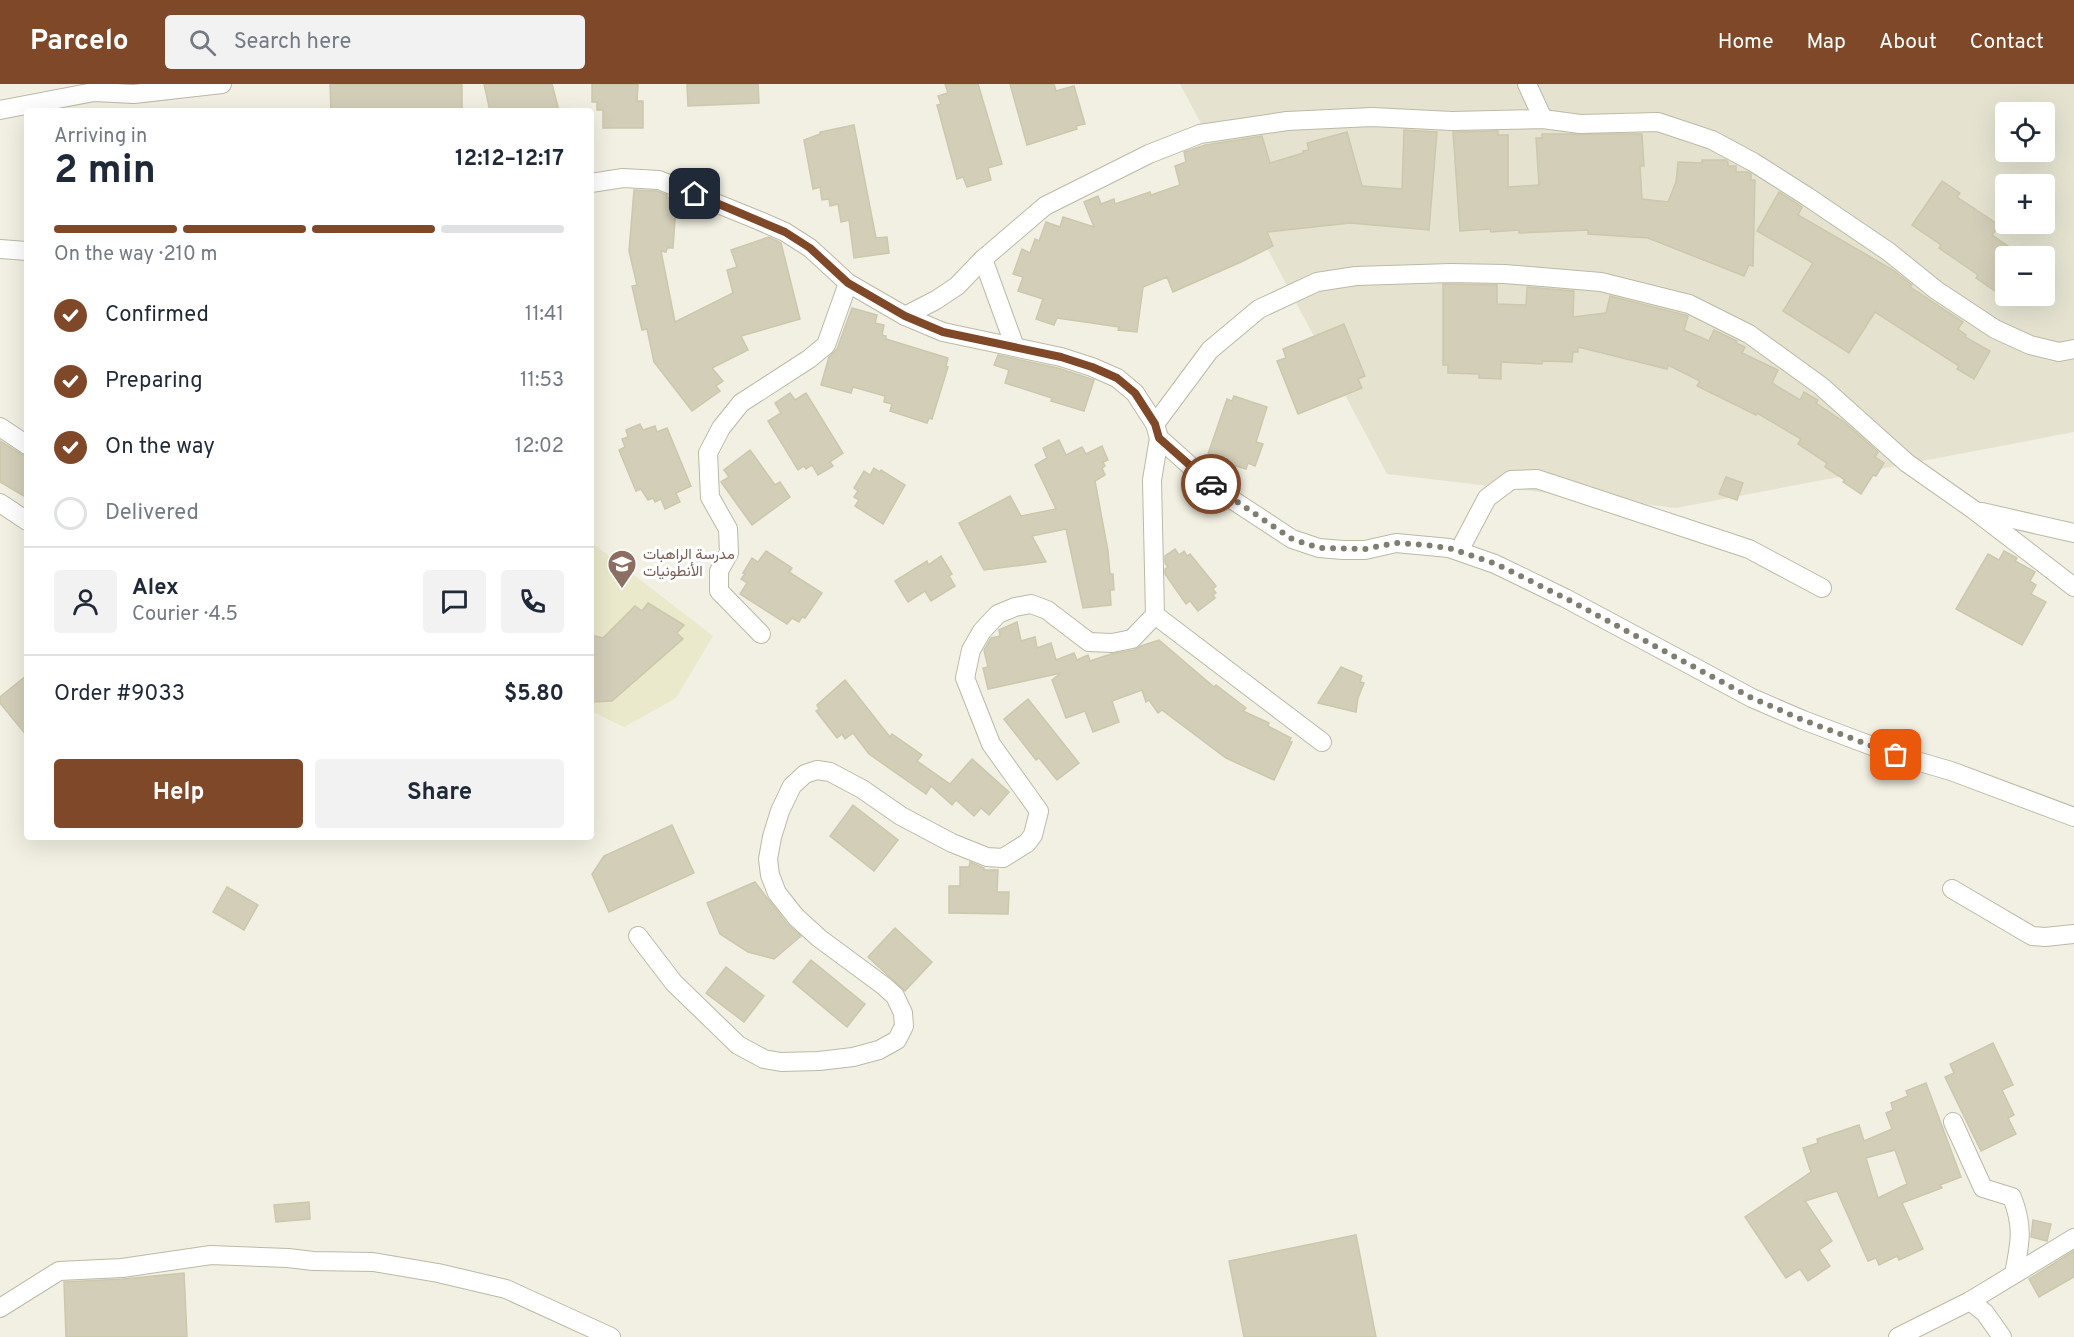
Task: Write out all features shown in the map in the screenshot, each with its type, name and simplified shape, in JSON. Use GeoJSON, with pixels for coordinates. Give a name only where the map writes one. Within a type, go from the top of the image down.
{"type":"FeatureCollection","features":[{"type":"Feature","properties":{"kind":"street"},"geometry":{"type":"LineString","coordinates":[[0,110],[94,92],[134,94],[222,84]]}},
{"type":"Feature","properties":{"kind":"street"},"geometry":{"type":"LineString","coordinates":[[1527,84],[1543,119]]}},
{"type":"Feature","properties":{"kind":"street"},"geometry":{"type":"LineString","coordinates":[[905,316],[957,286],[983,259],[1045,206],[1149,154],[1200,134],[1287,121],[1372,117],[1452,121],[1543,119],[1580,124],[1658,122],[1712,140],[1753,162],[1888,252],[1936,290],[1995,329],[2031,345],[2059,352],[2074,348]]}},
{"type":"Feature","properties":{"kind":"street"},"geometry":{"type":"LineString","coordinates":[[594,183],[623,178],[659,180],[681,188],[785,232],[810,248],[848,283],[905,316],[943,332],[1061,357],[1117,378],[1135,393],[1157,431],[1216,489],[1292,539],[1319,548],[1343,550],[1365,549],[1396,543],[1449,548],[1496,564],[1742,692],[1803,720],[1896,755],[1951,771],[2074,817]]}},
{"type":"Feature","properties":{"kind":"street"},"geometry":{"type":"LineString","coordinates":[[0,249],[24,251]]}},
{"type":"Feature","properties":{"kind":"street"},"geometry":{"type":"LineString","coordinates":[[983,259],[1015,347]]}},
{"type":"Feature","properties":{"kind":"street"},"geometry":{"type":"LineString","coordinates":[[638,936],[674,984],[738,1046],[764,1059],[781,1062],[853,1057],[879,1050],[897,1040],[904,1026],[903,1013],[894,996],[819,938],[796,917],[777,893],[770,874],[768,859],[780,810],[792,786],[805,774],[817,770],[830,772],[862,789],[901,816],[952,843],[987,857],[1003,858],[1016,852],[1033,835],[1039,811],[991,744],[965,678],[971,650],[982,631],[998,614],[1015,607],[1031,604],[1047,610],[1089,642],[1112,643],[1132,639],[1155,615],[1152,480],[1157,431],[1210,350],[1259,309],[1317,282],[1356,276],[1451,273],[1601,282],[1689,304],[1749,334],[1821,386],[1907,464],[1974,510],[2074,587]]}},
{"type":"Feature","properties":{"kind":"street"},"geometry":{"type":"LineString","coordinates":[[761,634],[719,591],[719,572],[729,553],[728,529],[710,497],[708,453],[721,429],[741,403],[809,359],[826,345],[848,283]]}},
{"type":"Feature","properties":{"kind":"street"},"geometry":{"type":"LineString","coordinates":[[0,427],[24,443]]}},
{"type":"Feature","properties":{"kind":"street"},"geometry":{"type":"LineString","coordinates":[[1459,551],[1487,498],[1511,480],[1537,480],[1749,549],[1822,588]]}},
{"type":"Feature","properties":{"kind":"street"},"geometry":{"type":"LineString","coordinates":[[0,503],[24,518]]}},
{"type":"Feature","properties":{"kind":"street"},"geometry":{"type":"LineString","coordinates":[[1974,510],[2074,533]]}},
{"type":"Feature","properties":{"kind":"street"},"geometry":{"type":"LineString","coordinates":[[1155,615],[1322,742]]}},
{"type":"Feature","properties":{"kind":"street"},"geometry":{"type":"LineString","coordinates":[[1952,889],[2032,936],[2074,934]]}},
{"type":"Feature","properties":{"kind":"street"},"geometry":{"type":"LineString","coordinates":[[1953,1122],[1983,1188],[2012,1197],[2020,1218],[2019,1246],[2014,1274]]}},
{"type":"Feature","properties":{"kind":"street"},"geometry":{"type":"LineString","coordinates":[[1898,1337],[1970,1301],[2074,1238]]}},
{"type":"Feature","properties":{"kind":"street"},"geometry":{"type":"LineString","coordinates":[[0,1308],[59,1271],[122,1268],[211,1255],[373,1262],[438,1273],[506,1289],[610,1337]]}},
{"type":"Feature","properties":{"kind":"street"},"geometry":{"type":"LineString","coordinates":[[1970,1301],[1985,1313],[2002,1337]]}},
{"type":"Feature","properties":{"kind":"shaded area"},"geometry":{"type":"Polygon","coordinates":[[[1180,84],[2074,84],[2074,432],[1676,508],[1387,474],[1180,84]]]}},
{"type":"Feature","properties":{"kind":"shaded area","name":"مدرسة الراهبات الأنطونيات"},"geometry":{"type":"Polygon","coordinates":[[[594,544],[713,636],[676,698],[624,727],[594,712],[594,544]]]}},
{"type":"Feature","properties":{"kind":"building"},"geometry":{"type":"Polygon","coordinates":[[[330,84],[462,84],[462,108],[331,108],[330,84]]]}},
{"type":"Feature","properties":{"kind":"building"},"geometry":{"type":"Polygon","coordinates":[[[484,84],[552,84],[558,108],[489,108],[484,84]]]}},
{"type":"Feature","properties":{"kind":"building"},"geometry":{"type":"Polygon","coordinates":[[[592,84],[638,84],[637,101],[643,101],[643,128],[603,128],[603,110],[597,110],[597,102],[592,102],[592,84]]]}},
{"type":"Feature","properties":{"kind":"building"},"geometry":{"type":"Polygon","coordinates":[[[687,84],[758,84],[759,103],[688,106],[687,84]]]}},
{"type":"Feature","properties":{"kind":"building"},"geometry":{"type":"Polygon","coordinates":[[[945,84],[978,84],[1002,164],[988,168],[991,180],[967,187],[963,177],[957,179],[937,105],[941,104],[938,96],[948,93],[945,84]]]}},
{"type":"Feature","properties":{"kind":"building"},"geometry":{"type":"Polygon","coordinates":[[[1010,84],[1054,84],[1056,91],[1074,86],[1085,124],[1076,126],[1077,129],[1027,145],[1010,84]]]}},
{"type":"Feature","properties":{"kind":"building"},"geometry":{"type":"Polygon","coordinates":[[[854,125],[876,238],[887,237],[889,253],[854,258],[849,220],[841,222],[838,204],[830,206],[829,199],[822,200],[820,187],[813,189],[804,140],[820,132],[854,125]]]}},
{"type":"Feature","properties":{"kind":"building"},"geometry":{"type":"Polygon","coordinates":[[[1404,130],[1437,132],[1429,230],[1350,223],[1267,232],[1273,246],[1241,262],[1173,292],[1167,277],[1143,287],[1137,332],[1118,330],[1119,327],[1057,318],[1054,325],[1036,319],[1043,299],[1018,291],[1023,277],[1013,274],[1022,249],[1030,253],[1035,239],[1039,241],[1046,222],[1060,227],[1063,217],[1094,227],[1084,202],[1098,196],[1101,204],[1114,199],[1115,204],[1180,185],[1175,166],[1186,162],[1184,152],[1205,145],[1262,136],[1270,163],[1309,150],[1307,143],[1347,132],[1362,186],[1402,189],[1404,130]]]}},
{"type":"Feature","properties":{"kind":"building"},"geometry":{"type":"Polygon","coordinates":[[[1498,131],[1498,135],[1508,135],[1508,187],[1539,185],[1536,138],[1542,138],[1542,134],[1642,134],[1644,166],[1640,166],[1642,199],[1668,202],[1676,182],[1678,162],[1702,163],[1702,160],[1726,160],[1728,166],[1736,166],[1736,172],[1748,172],[1751,174],[1751,180],[1755,180],[1753,266],[1749,265],[1744,276],[1648,238],[1588,234],[1588,230],[1519,233],[1519,230],[1491,232],[1490,229],[1460,231],[1453,132],[1498,131]]]}},
{"type":"Feature","properties":{"kind":"building"},"geometry":{"type":"Polygon","coordinates":[[[1942,181],[1960,193],[1957,197],[1995,222],[1995,231],[1992,235],[2008,246],[1995,246],[1995,291],[1976,278],[1978,275],[1939,248],[1941,245],[1912,225],[1942,181]]]}},
{"type":"Feature","properties":{"kind":"building"},"geometry":{"type":"Polygon","coordinates":[[[634,190],[657,191],[674,198],[674,205],[676,205],[673,248],[667,248],[666,252],[661,251],[675,322],[733,293],[727,270],[737,267],[731,250],[769,237],[781,243],[800,319],[741,336],[748,350],[712,368],[723,381],[716,386],[720,391],[692,411],[654,362],[647,329],[642,330],[632,286],[637,285],[629,251],[634,190]]]}},
{"type":"Feature","properties":{"kind":"building"},"geometry":{"type":"Polygon","coordinates":[[[1779,192],[1802,207],[1798,215],[1893,270],[1912,285],[1910,287],[1963,322],[1958,329],[1966,335],[1965,337],[1990,351],[1974,379],[1957,369],[1959,366],[1875,312],[1849,353],[1783,311],[1813,263],[1757,231],[1779,192]]]}},
{"type":"Feature","properties":{"kind":"building"},"geometry":{"type":"Polygon","coordinates":[[[1443,284],[1497,285],[1497,304],[1526,305],[1527,287],[1574,291],[1573,317],[1606,313],[1610,296],[1688,316],[1684,330],[1709,341],[1714,330],[1737,341],[1736,343],[1745,347],[1742,353],[1778,370],[1772,383],[1800,400],[1804,392],[1818,400],[1816,403],[1844,422],[1878,452],[1875,457],[1884,463],[1861,494],[1825,467],[1827,463],[1798,444],[1801,439],[1757,413],[1756,415],[1697,386],[1700,381],[1668,365],[1667,369],[1578,347],[1578,352],[1573,352],[1572,362],[1542,361],[1542,364],[1501,362],[1501,379],[1479,378],[1479,374],[1448,373],[1448,365],[1443,365],[1443,284]]]}},
{"type":"Feature","properties":{"kind":"building"},"geometry":{"type":"Polygon","coordinates":[[[852,308],[877,315],[875,323],[884,325],[882,335],[886,336],[886,339],[948,358],[946,366],[948,367],[932,419],[929,418],[927,423],[890,411],[892,404],[884,402],[885,396],[853,387],[851,393],[821,385],[829,357],[837,349],[852,308]]]}},
{"type":"Feature","properties":{"kind":"building"},"geometry":{"type":"Polygon","coordinates":[[[1344,324],[1365,376],[1358,379],[1362,388],[1298,414],[1277,361],[1286,358],[1283,349],[1344,324]]]}},
{"type":"Feature","properties":{"kind":"building"},"geometry":{"type":"Polygon","coordinates":[[[998,355],[1058,368],[1094,380],[1084,411],[1005,383],[1009,370],[994,365],[998,355]]]}},
{"type":"Feature","properties":{"kind":"building"},"geometry":{"type":"Polygon","coordinates":[[[790,393],[795,400],[806,393],[843,453],[830,462],[833,466],[818,475],[812,465],[798,470],[768,421],[781,413],[775,403],[790,393]]]}},
{"type":"Feature","properties":{"kind":"building"},"geometry":{"type":"Polygon","coordinates":[[[1234,396],[1267,407],[1256,442],[1263,444],[1255,466],[1248,463],[1246,469],[1207,457],[1227,399],[1232,401],[1234,396]]]}},
{"type":"Feature","properties":{"kind":"building"},"geometry":{"type":"Polygon","coordinates":[[[640,424],[643,430],[655,426],[657,432],[667,428],[691,486],[676,493],[680,502],[665,509],[661,499],[655,502],[653,498],[648,500],[641,489],[636,491],[619,450],[625,447],[622,439],[628,437],[626,430],[640,424]]]}},
{"type":"Feature","properties":{"kind":"building"},"geometry":{"type":"Polygon","coordinates":[[[1059,440],[1066,455],[1082,447],[1086,454],[1102,446],[1108,460],[1103,462],[1105,466],[1102,468],[1105,475],[1095,481],[1110,574],[1113,574],[1114,590],[1110,590],[1111,605],[1083,608],[1066,529],[1032,536],[1046,562],[984,570],[959,523],[1010,496],[1021,516],[1056,509],[1035,465],[1047,458],[1043,448],[1059,440]]]}},
{"type":"Feature","properties":{"kind":"building"},"geometry":{"type":"Polygon","coordinates":[[[0,441],[24,455],[24,496],[0,482],[0,441]]]}},
{"type":"Feature","properties":{"kind":"building"},"geometry":{"type":"Polygon","coordinates":[[[750,450],[775,485],[780,482],[790,497],[752,525],[721,482],[729,477],[724,470],[750,450]]]}},
{"type":"Feature","properties":{"kind":"building"},"geometry":{"type":"Polygon","coordinates":[[[874,468],[905,485],[883,524],[855,506],[859,500],[854,497],[858,491],[854,488],[864,471],[870,475],[874,468]]]}},
{"type":"Feature","properties":{"kind":"building"},"geometry":{"type":"Polygon","coordinates":[[[1726,477],[1743,483],[1737,500],[1719,494],[1726,477]]]}},
{"type":"Feature","properties":{"kind":"building"},"geometry":{"type":"Polygon","coordinates":[[[1175,549],[1179,555],[1184,551],[1187,556],[1190,554],[1216,586],[1213,589],[1216,593],[1213,595],[1215,598],[1198,611],[1190,601],[1186,604],[1165,574],[1165,569],[1168,567],[1165,563],[1165,556],[1175,549]]]}},
{"type":"Feature","properties":{"kind":"building"},"geometry":{"type":"Polygon","coordinates":[[[766,551],[792,568],[789,572],[822,593],[805,618],[802,617],[799,622],[792,618],[787,624],[740,594],[747,583],[741,579],[745,574],[743,573],[752,558],[758,562],[766,551]]]}},
{"type":"Feature","properties":{"kind":"building"},"geometry":{"type":"Polygon","coordinates":[[[2004,551],[2017,558],[2015,561],[2035,572],[2030,581],[2036,585],[2031,594],[2046,602],[2022,645],[1956,609],[1988,554],[1999,560],[2004,551]]]}},
{"type":"Feature","properties":{"kind":"building"},"geometry":{"type":"Polygon","coordinates":[[[941,556],[952,574],[949,576],[955,586],[931,601],[925,591],[908,602],[895,581],[927,561],[928,565],[941,556]]]}},
{"type":"Feature","properties":{"kind":"building"},"geometry":{"type":"Polygon","coordinates":[[[648,603],[684,625],[677,633],[683,639],[612,701],[594,702],[594,636],[603,638],[635,606],[642,611],[648,603]]]}},
{"type":"Feature","properties":{"kind":"building"},"geometry":{"type":"Polygon","coordinates":[[[1017,622],[1021,641],[1035,637],[1037,648],[1051,643],[1056,660],[1074,653],[1077,660],[1088,655],[1090,661],[1134,650],[1159,640],[1214,687],[1216,685],[1246,708],[1243,711],[1269,723],[1268,726],[1291,738],[1289,741],[1292,742],[1274,780],[1226,758],[1162,710],[1158,713],[1149,700],[1146,702],[1142,690],[1112,701],[1119,722],[1093,732],[1085,711],[1066,718],[1052,680],[1061,673],[988,689],[983,668],[988,667],[984,650],[991,638],[1000,636],[999,630],[1017,622]]]}},
{"type":"Feature","properties":{"kind":"building"},"geometry":{"type":"Polygon","coordinates":[[[1341,667],[1362,676],[1360,682],[1364,683],[1356,712],[1318,703],[1341,667]]]}},
{"type":"Feature","properties":{"kind":"building"},"geometry":{"type":"Polygon","coordinates":[[[24,677],[24,732],[0,703],[0,697],[24,677]]]}},
{"type":"Feature","properties":{"kind":"building"},"geometry":{"type":"Polygon","coordinates":[[[845,680],[890,737],[892,734],[922,755],[917,761],[950,784],[972,759],[1009,792],[989,815],[981,808],[974,816],[956,800],[952,805],[931,786],[926,794],[869,754],[853,733],[845,739],[842,734],[837,738],[816,711],[819,709],[817,705],[845,680]]]}},
{"type":"Feature","properties":{"kind":"building"},"geometry":{"type":"Polygon","coordinates":[[[1028,699],[1079,763],[1057,780],[1039,758],[1036,760],[1004,719],[1028,699]]]}},
{"type":"Feature","properties":{"kind":"building"},"geometry":{"type":"Polygon","coordinates":[[[853,805],[898,840],[874,871],[830,836],[853,805]]]}},
{"type":"Feature","properties":{"kind":"building"},"geometry":{"type":"Polygon","coordinates":[[[672,825],[694,873],[609,912],[592,874],[604,856],[672,825]]]}},
{"type":"Feature","properties":{"kind":"building"},"geometry":{"type":"Polygon","coordinates":[[[970,862],[984,870],[998,870],[997,892],[1009,892],[1008,914],[949,913],[949,886],[960,886],[960,867],[969,867],[970,862]]]}},
{"type":"Feature","properties":{"kind":"building"},"geometry":{"type":"Polygon","coordinates":[[[755,882],[787,924],[801,936],[774,959],[748,952],[720,934],[707,903],[755,882]]]}},
{"type":"Feature","properties":{"kind":"building"},"geometry":{"type":"Polygon","coordinates":[[[227,887],[258,905],[244,930],[213,912],[227,887]]]}},
{"type":"Feature","properties":{"kind":"building"},"geometry":{"type":"Polygon","coordinates":[[[895,928],[932,962],[905,991],[868,957],[895,928]]]}},
{"type":"Feature","properties":{"kind":"building"},"geometry":{"type":"Polygon","coordinates":[[[811,960],[865,1004],[847,1027],[793,982],[811,960]]]}},
{"type":"Feature","properties":{"kind":"building"},"geometry":{"type":"Polygon","coordinates":[[[726,967],[764,996],[744,1022],[706,993],[726,967]]]}},
{"type":"Feature","properties":{"kind":"building"},"geometry":{"type":"Polygon","coordinates":[[[1993,1043],[2013,1085],[2002,1090],[2014,1115],[2008,1118],[2016,1134],[1981,1151],[1945,1077],[1954,1073],[1950,1064],[1993,1043]]]}},
{"type":"Feature","properties":{"kind":"building"},"geometry":{"type":"Polygon","coordinates":[[[1926,1083],[1961,1177],[1940,1185],[1942,1188],[1902,1203],[1923,1249],[1899,1260],[1897,1256],[1879,1265],[1876,1258],[1868,1261],[1837,1191],[1805,1201],[1832,1241],[1819,1250],[1830,1266],[1808,1281],[1800,1269],[1786,1278],[1745,1217],[1811,1172],[1803,1148],[1818,1143],[1817,1139],[1859,1125],[1864,1141],[1892,1129],[1886,1113],[1893,1110],[1891,1103],[1908,1096],[1906,1091],[1926,1083]],[[1895,1150],[1866,1158],[1878,1198],[1907,1184],[1895,1150]]]}},
{"type":"Feature","properties":{"kind":"building"},"geometry":{"type":"Polygon","coordinates":[[[309,1202],[310,1219],[276,1222],[274,1205],[309,1202]]]}},
{"type":"Feature","properties":{"kind":"building"},"geometry":{"type":"Polygon","coordinates":[[[2033,1220],[2051,1224],[2047,1241],[2031,1237],[2033,1220]]]}},
{"type":"Feature","properties":{"kind":"building"},"geometry":{"type":"Polygon","coordinates":[[[1356,1235],[1376,1337],[1244,1337],[1229,1261],[1356,1235]]]}},
{"type":"Feature","properties":{"kind":"building"},"geometry":{"type":"Polygon","coordinates":[[[2074,1251],[2074,1277],[2039,1297],[2029,1279],[2074,1251]]]}},
{"type":"Feature","properties":{"kind":"building"},"geometry":{"type":"Polygon","coordinates":[[[184,1273],[187,1337],[66,1337],[64,1282],[184,1273]]]}},
{"type":"Feature","properties":{"kind":"way so far"},"geometry":{"type":"LineString","coordinates":[[1211,484],[1292,539],[1319,548],[1365,549],[1396,543],[1425,545],[1449,548],[1496,564],[1565,598],[1752,698],[1896,755]]}},
{"type":"Feature","properties":{"kind":"place","name":"مدرسة الراهبات الأنطونيات"},"geometry":{"type":"Point","coordinates":[622,590]}},
{"type":"Feature","properties":{"kind":"route"},"geometry":{"type":"LineString","coordinates":[[695,194],[785,232],[810,248],[848,283],[905,316],[943,332],[1061,357],[1117,378],[1135,393],[1155,424],[1159,438],[1211,484]]}}]}
